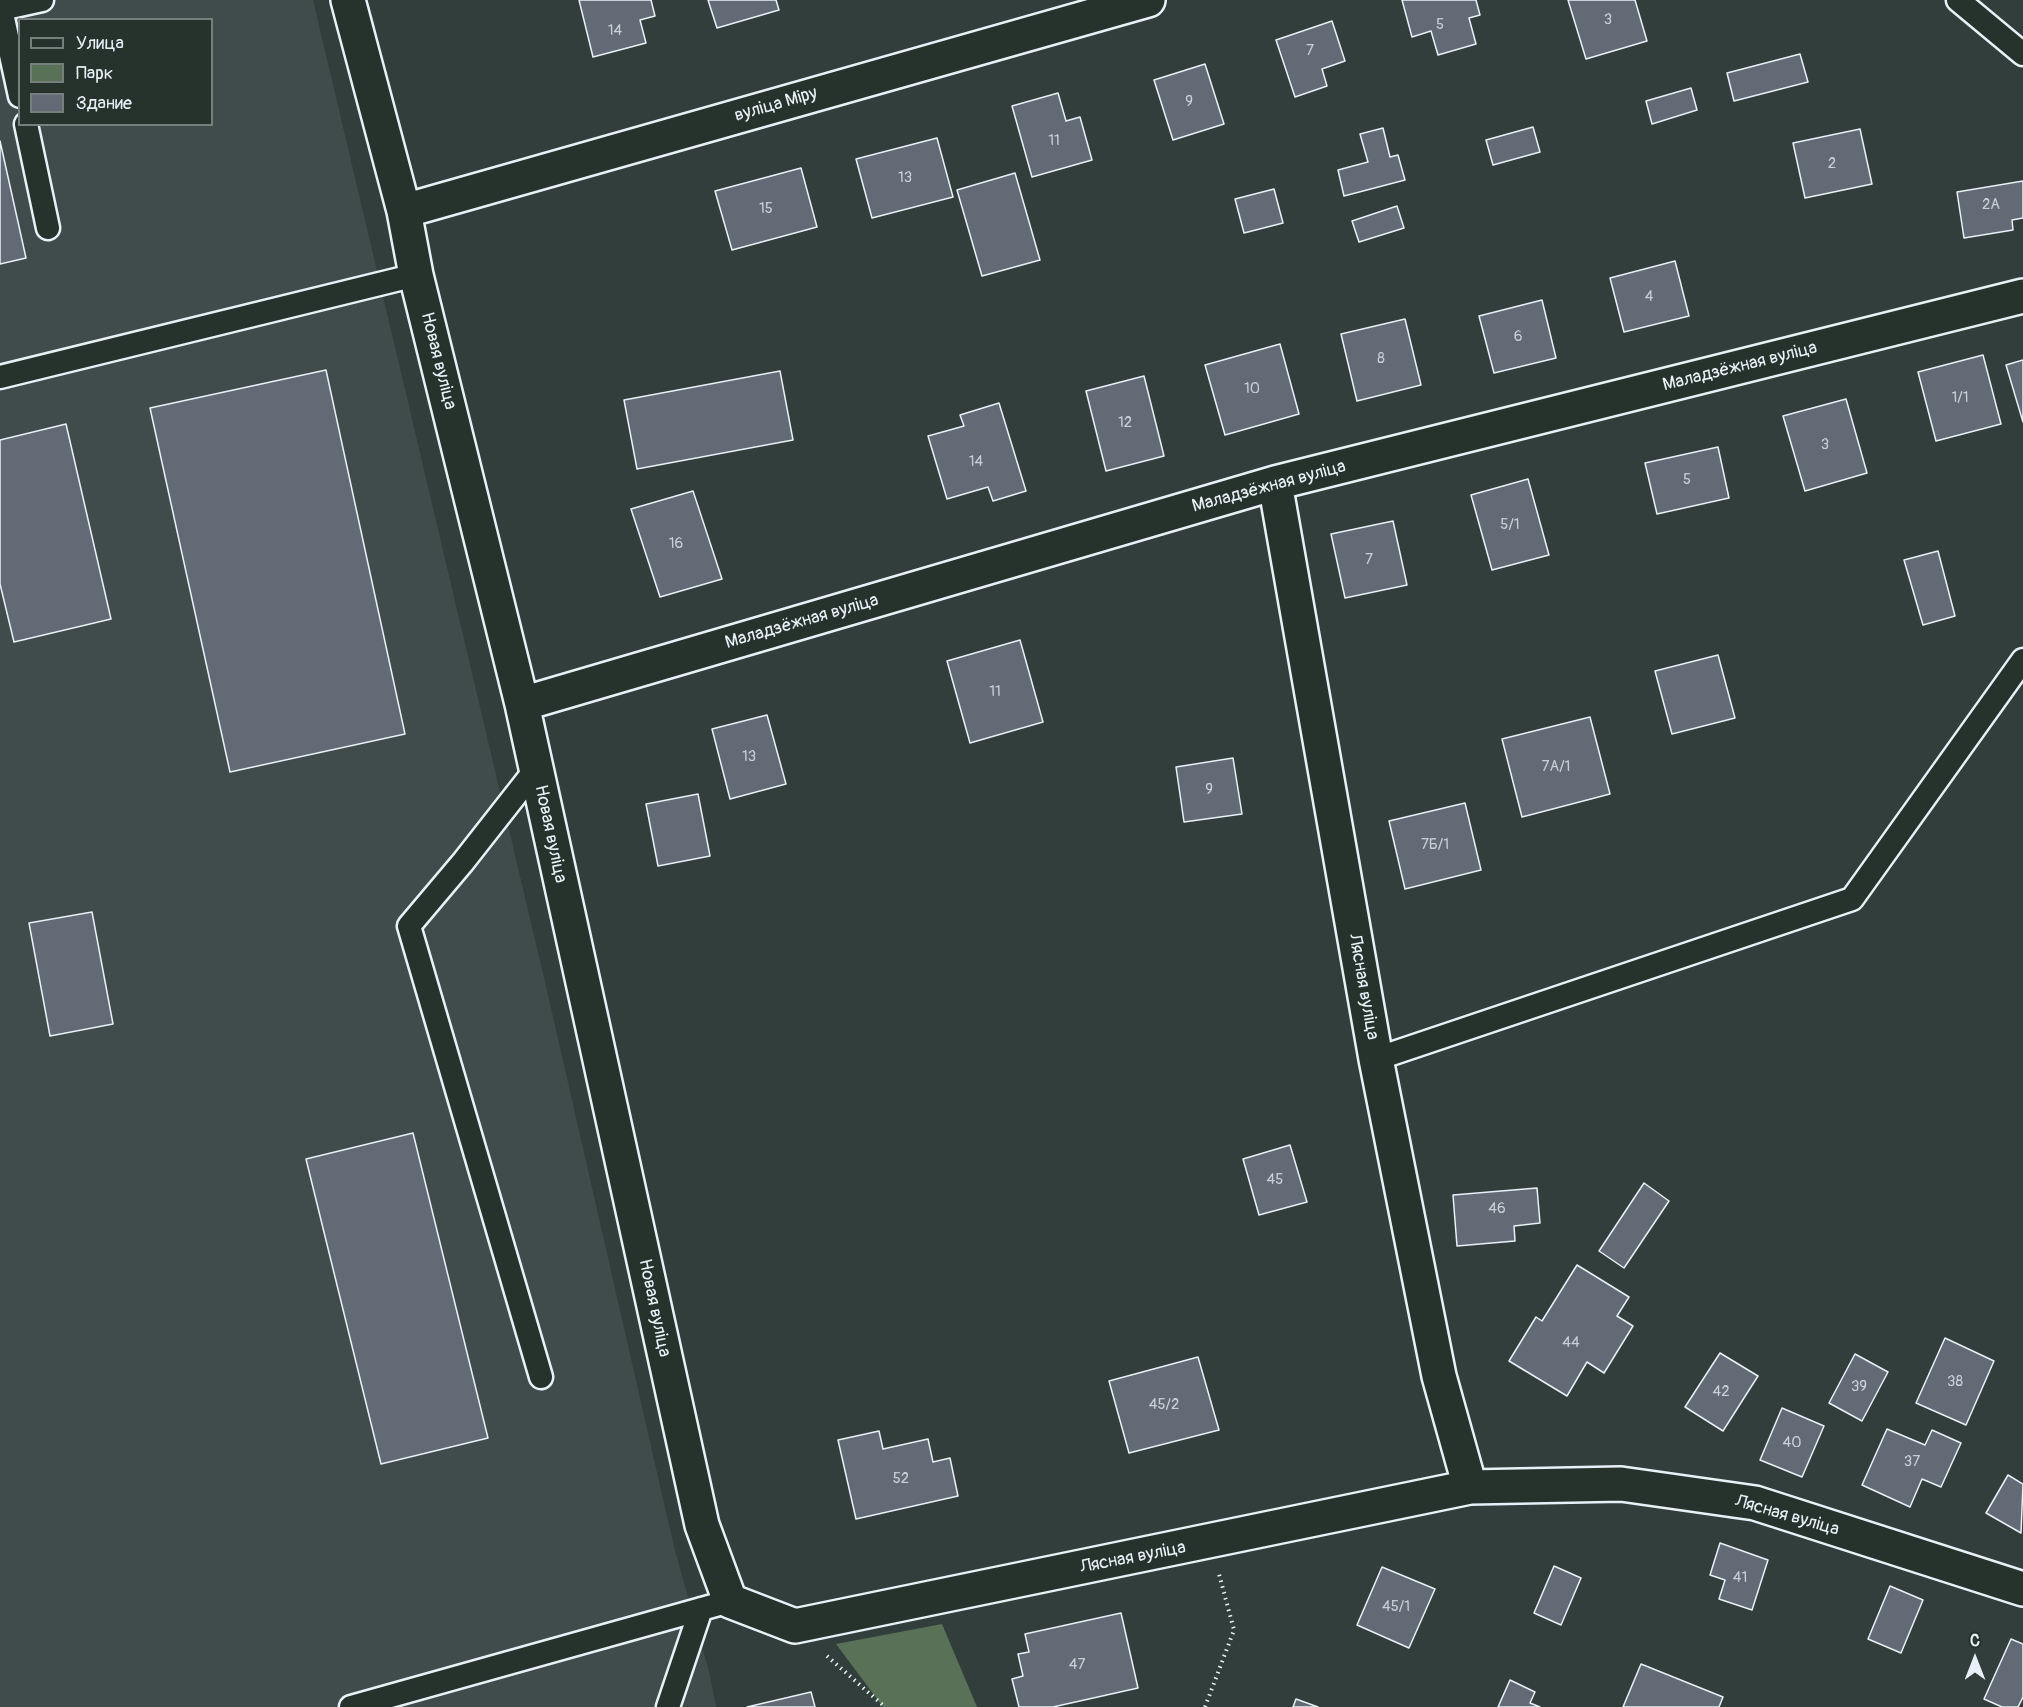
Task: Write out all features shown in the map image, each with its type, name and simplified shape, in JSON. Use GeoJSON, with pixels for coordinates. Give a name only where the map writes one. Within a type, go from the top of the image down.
{"type":"FeatureCollection","features":[{"type":"Feature","properties":{"kind":"street","name":"Новая вуліца"},"geometry":{"type":"LineString","coordinates":[[348,0],[404,211],[416,275],[522,704],[702,1526],[716,1605]]}},
{"type":"Feature","properties":{"kind":"street","name":"вуліца Міру"},"geometry":{"type":"LineString","coordinates":[[404,211],[1148,0]]}},
{"type":"Feature","properties":{"kind":"street","name":"Маладзёжная вуліца"},"geometry":{"type":"LineString","coordinates":[[522,704],[1275,483],[2023,296]]}},
{"type":"Feature","properties":{"kind":"street","name":"Лясная вуліца"},"geometry":{"type":"LineString","coordinates":[[1275,483],[1376,1059],[1439,1376],[1470,1487]]}},
{"type":"Feature","properties":{"kind":"street","name":"Лясная вуліца"},"geometry":{"type":"LineString","coordinates":[[795,1626],[1470,1487],[1622,1484],[1755,1503],[2023,1589]]}},
{"type":"Feature","properties":{"kind":"street"},"geometry":{"type":"LineString","coordinates":[[716,1605],[795,1626]]}},
{"type":"Feature","properties":{"kind":"lane"},"geometry":{"type":"LineString","coordinates":[[18,87],[1,9],[42,0]]}},
{"type":"Feature","properties":{"kind":"lane"},"geometry":{"type":"LineString","coordinates":[[1959,0],[2023,54]]}},
{"type":"Feature","properties":{"kind":"lane"},"geometry":{"type":"LineString","coordinates":[[26,126],[48,228]]}},
{"type":"Feature","properties":{"kind":"lane"},"geometry":{"type":"LineString","coordinates":[[0,377],[416,275]]}},
{"type":"Feature","properties":{"kind":"lane"},"geometry":{"type":"LineString","coordinates":[[1376,1059],[1852,899],[2023,660]]}},
{"type":"Feature","properties":{"kind":"lane"},"geometry":{"type":"LineString","coordinates":[[536,769],[409,926],[541,1377]]}},
{"type":"Feature","properties":{"kind":"lane"},"geometry":{"type":"LineString","coordinates":[[351,1707],[716,1605]]}},
{"type":"Feature","properties":{"kind":"lane"},"geometry":{"type":"LineString","coordinates":[[668,1707],[716,1605]]}},
{"type":"Feature","properties":{"kind":"path"},"geometry":{"type":"LineString","coordinates":[[1205,1707],[1234,1630],[1210,1542]]}},
{"type":"Feature","properties":{"kind":"path"},"geometry":{"type":"LineString","coordinates":[[795,1626],[885,1707]]}},
{"type":"Feature","properties":{"kind":"shaded area"},"geometry":{"type":"Polygon","coordinates":[[[0,0],[313,0],[548,995],[674,1547],[710,1675],[716,1707],[0,1707],[0,0]]]}},
{"type":"Feature","properties":{"kind":"green space"},"geometry":{"type":"Polygon","coordinates":[[[942,1624],[977,1707],[883,1707],[836,1644],[942,1624]]]}},
{"type":"Feature","properties":{"kind":"building"},"geometry":{"type":"Polygon","coordinates":[[[579,0],[651,0],[655,16],[640,20],[646,43],[593,57],[579,0]]]}},
{"type":"Feature","properties":{"kind":"building"},"geometry":{"type":"Polygon","coordinates":[[[708,0],[776,0],[779,10],[717,28],[708,0]]]}},
{"type":"Feature","properties":{"kind":"building"},"geometry":{"type":"Polygon","coordinates":[[[1402,0],[1476,0],[1480,15],[1469,18],[1476,44],[1438,55],[1431,31],[1412,37],[1402,0]]]}},
{"type":"Feature","properties":{"kind":"building"},"geometry":{"type":"Polygon","coordinates":[[[1568,0],[1635,0],[1647,41],[1586,59],[1568,0]]]}},
{"type":"Feature","properties":{"kind":"building"},"geometry":{"type":"Polygon","coordinates":[[[1332,21],[1345,61],[1322,69],[1327,86],[1295,97],[1276,40],[1332,21]]]}},
{"type":"Feature","properties":{"kind":"building"},"geometry":{"type":"Polygon","coordinates":[[[1800,54],[1808,82],[1734,101],[1727,73],[1800,54]]]}},
{"type":"Feature","properties":{"kind":"building"},"geometry":{"type":"Polygon","coordinates":[[[1205,64],[1224,124],[1173,140],[1154,80],[1205,64]]]}},
{"type":"Feature","properties":{"kind":"building"},"geometry":{"type":"Polygon","coordinates":[[[1691,88],[1697,110],[1652,124],[1646,101],[1691,88]]]}},
{"type":"Feature","properties":{"kind":"building"},"geometry":{"type":"Polygon","coordinates":[[[1058,93],[1066,121],[1080,117],[1092,160],[1032,177],[1012,106],[1058,93]]]}},
{"type":"Feature","properties":{"kind":"building"},"geometry":{"type":"Polygon","coordinates":[[[1533,127],[1540,152],[1493,165],[1486,140],[1533,127]]]}},
{"type":"Feature","properties":{"kind":"building"},"geometry":{"type":"Polygon","coordinates":[[[1383,128],[1390,157],[1398,155],[1405,180],[1344,196],[1338,170],[1368,162],[1360,134],[1383,128]]]}},
{"type":"Feature","properties":{"kind":"building"},"geometry":{"type":"Polygon","coordinates":[[[1860,129],[1872,184],[1805,198],[1793,143],[1860,129]]]}},
{"type":"Feature","properties":{"kind":"building"},"geometry":{"type":"Polygon","coordinates":[[[937,138],[953,197],[872,218],[856,159],[937,138]]]}},
{"type":"Feature","properties":{"kind":"building"},"geometry":{"type":"Polygon","coordinates":[[[0,141],[26,258],[0,264],[0,141]]]}},
{"type":"Feature","properties":{"kind":"building"},"geometry":{"type":"Polygon","coordinates":[[[801,168],[817,227],[732,250],[715,191],[801,168]]]}},
{"type":"Feature","properties":{"kind":"building"},"geometry":{"type":"Polygon","coordinates":[[[1015,173],[1040,260],[982,276],[957,190],[1015,173]]]}},
{"type":"Feature","properties":{"kind":"building"},"geometry":{"type":"Polygon","coordinates":[[[2023,181],[2023,218],[2012,220],[2013,230],[1964,238],[1957,192],[2023,181]]]}},
{"type":"Feature","properties":{"kind":"building"},"geometry":{"type":"Polygon","coordinates":[[[1274,189],[1283,223],[1244,233],[1235,199],[1274,189]]]}},
{"type":"Feature","properties":{"kind":"building"},"geometry":{"type":"Polygon","coordinates":[[[1397,206],[1404,228],[1359,242],[1352,221],[1397,206]]]}},
{"type":"Feature","properties":{"kind":"building"},"geometry":{"type":"Polygon","coordinates":[[[1675,261],[1689,316],[1624,332],[1610,278],[1675,261]]]}},
{"type":"Feature","properties":{"kind":"building"},"geometry":{"type":"Polygon","coordinates":[[[1542,300],[1556,358],[1494,373],[1479,316],[1542,300]]]}},
{"type":"Feature","properties":{"kind":"building"},"geometry":{"type":"Polygon","coordinates":[[[1405,319],[1421,385],[1357,401],[1341,334],[1405,319]]]}},
{"type":"Feature","properties":{"kind":"building"},"geometry":{"type":"Polygon","coordinates":[[[1280,344],[1299,414],[1225,435],[1205,365],[1280,344]]]}},
{"type":"Feature","properties":{"kind":"building"},"geometry":{"type":"Polygon","coordinates":[[[1983,355],[2001,424],[1936,441],[1918,372],[1983,355]]]}},
{"type":"Feature","properties":{"kind":"building"},"geometry":{"type":"Polygon","coordinates":[[[2023,360],[2023,422],[2006,365],[2023,360]]]}},
{"type":"Feature","properties":{"kind":"building"},"geometry":{"type":"Polygon","coordinates":[[[326,370],[405,734],[230,772],[150,408],[326,370]]]}},
{"type":"Feature","properties":{"kind":"building"},"geometry":{"type":"Polygon","coordinates":[[[780,371],[793,440],[637,469],[624,400],[780,371]]]}},
{"type":"Feature","properties":{"kind":"building"},"geometry":{"type":"Polygon","coordinates":[[[1144,376],[1164,456],[1106,471],[1086,391],[1144,376]]]}},
{"type":"Feature","properties":{"kind":"building"},"geometry":{"type":"Polygon","coordinates":[[[1846,399],[1867,473],[1805,491],[1783,416],[1846,399]]]}},
{"type":"Feature","properties":{"kind":"building"},"geometry":{"type":"Polygon","coordinates":[[[999,403],[1026,491],[993,501],[988,487],[947,499],[928,436],[964,426],[960,415],[999,403]]]}},
{"type":"Feature","properties":{"kind":"building"},"geometry":{"type":"Polygon","coordinates":[[[66,424],[111,619],[14,642],[0,584],[0,440],[66,424]]]}},
{"type":"Feature","properties":{"kind":"building"},"geometry":{"type":"Polygon","coordinates":[[[1718,447],[1729,498],[1657,514],[1645,463],[1718,447]]]}},
{"type":"Feature","properties":{"kind":"building"},"geometry":{"type":"Polygon","coordinates":[[[1528,479],[1549,555],[1492,570],[1471,495],[1528,479]]]}},
{"type":"Feature","properties":{"kind":"building"},"geometry":{"type":"Polygon","coordinates":[[[693,491],[722,579],[660,597],[631,509],[693,491]]]}},
{"type":"Feature","properties":{"kind":"building"},"geometry":{"type":"Polygon","coordinates":[[[1393,521],[1407,585],[1345,598],[1331,534],[1393,521]]]}},
{"type":"Feature","properties":{"kind":"building"},"geometry":{"type":"Polygon","coordinates":[[[1938,551],[1955,616],[1923,625],[1904,560],[1938,551]]]}},
{"type":"Feature","properties":{"kind":"building"},"geometry":{"type":"Polygon","coordinates":[[[1020,640],[1043,722],[970,743],[947,661],[1020,640]]]}},
{"type":"Feature","properties":{"kind":"building"},"geometry":{"type":"Polygon","coordinates":[[[1718,655],[1735,718],[1672,734],[1655,671],[1718,655]]]}},
{"type":"Feature","properties":{"kind":"building"},"geometry":{"type":"Polygon","coordinates":[[[767,715],[786,784],[730,799],[712,729],[767,715]]]}},
{"type":"Feature","properties":{"kind":"building"},"geometry":{"type":"Polygon","coordinates":[[[1590,717],[1610,794],[1522,817],[1502,739],[1590,717]]]}},
{"type":"Feature","properties":{"kind":"building"},"geometry":{"type":"Polygon","coordinates":[[[1233,758],[1242,814],[1184,822],[1176,767],[1233,758]]]}},
{"type":"Feature","properties":{"kind":"building"},"geometry":{"type":"Polygon","coordinates":[[[698,794],[710,856],[658,866],[646,804],[698,794]]]}},
{"type":"Feature","properties":{"kind":"building"},"geometry":{"type":"Polygon","coordinates":[[[1465,803],[1481,870],[1405,889],[1389,821],[1465,803]]]}},
{"type":"Feature","properties":{"kind":"building"},"geometry":{"type":"Polygon","coordinates":[[[92,912],[113,1024],[50,1036],[29,923],[92,912]]]}},
{"type":"Feature","properties":{"kind":"building"},"geometry":{"type":"Polygon","coordinates":[[[413,1133],[488,1438],[381,1464],[306,1159],[413,1133]]]}},
{"type":"Feature","properties":{"kind":"building"},"geometry":{"type":"Polygon","coordinates":[[[1290,1145],[1307,1202],[1259,1215],[1243,1159],[1290,1145]]]}},
{"type":"Feature","properties":{"kind":"building"},"geometry":{"type":"Polygon","coordinates":[[[1644,1183],[1669,1201],[1624,1268],[1599,1251],[1644,1183]]]}},
{"type":"Feature","properties":{"kind":"building"},"geometry":{"type":"Polygon","coordinates":[[[1537,1188],[1540,1223],[1514,1226],[1515,1241],[1457,1246],[1453,1195],[1537,1188]]]}},
{"type":"Feature","properties":{"kind":"building"},"geometry":{"type":"Polygon","coordinates":[[[1577,1265],[1629,1297],[1617,1316],[1633,1326],[1604,1373],[1587,1362],[1567,1396],[1509,1361],[1536,1317],[1542,1321],[1577,1265]]]}},
{"type":"Feature","properties":{"kind":"building"},"geometry":{"type":"Polygon","coordinates":[[[1945,1338],[1994,1361],[1966,1425],[1916,1403],[1945,1338]]]}},
{"type":"Feature","properties":{"kind":"building"},"geometry":{"type":"Polygon","coordinates":[[[1720,1353],[1758,1376],[1723,1431],[1685,1407],[1720,1353]]]}},
{"type":"Feature","properties":{"kind":"building"},"geometry":{"type":"Polygon","coordinates":[[[1855,1354],[1888,1372],[1862,1421],[1829,1403],[1855,1354]]]}},
{"type":"Feature","properties":{"kind":"building"},"geometry":{"type":"Polygon","coordinates":[[[1198,1357],[1219,1430],[1129,1453],[1109,1381],[1198,1357]]]}},
{"type":"Feature","properties":{"kind":"building"},"geometry":{"type":"Polygon","coordinates":[[[1782,1408],[1824,1426],[1802,1477],[1760,1460],[1782,1408]]]}},
{"type":"Feature","properties":{"kind":"building"},"geometry":{"type":"Polygon","coordinates":[[[1887,1429],[1925,1445],[1932,1430],[1961,1443],[1941,1487],[1922,1479],[1910,1507],[1862,1485],[1887,1429]]]}},
{"type":"Feature","properties":{"kind":"building"},"geometry":{"type":"Polygon","coordinates":[[[879,1431],[883,1449],[928,1439],[933,1462],[950,1458],[958,1496],[856,1519],[838,1440],[879,1431]]]}},
{"type":"Feature","properties":{"kind":"building"},"geometry":{"type":"Polygon","coordinates":[[[2008,1475],[2023,1484],[2021,1533],[1986,1513],[2008,1475]]]}},
{"type":"Feature","properties":{"kind":"building"},"geometry":{"type":"Polygon","coordinates":[[[1720,1543],[1768,1560],[1752,1610],[1719,1599],[1725,1580],[1710,1575],[1720,1543]]]}},
{"type":"Feature","properties":{"kind":"building"},"geometry":{"type":"Polygon","coordinates":[[[1554,1566],[1581,1578],[1561,1625],[1534,1613],[1554,1566]]]}},
{"type":"Feature","properties":{"kind":"building"},"geometry":{"type":"Polygon","coordinates":[[[1382,1567],[1435,1589],[1409,1648],[1357,1625],[1382,1567]]]}},
{"type":"Feature","properties":{"kind":"building"},"geometry":{"type":"Polygon","coordinates":[[[1890,1586],[1923,1600],[1901,1653],[1868,1639],[1890,1586]]]}},
{"type":"Feature","properties":{"kind":"building"},"geometry":{"type":"Polygon","coordinates":[[[1121,1613],[1138,1688],[1053,1707],[1019,1707],[1012,1679],[1023,1676],[1018,1654],[1029,1652],[1025,1634],[1121,1613]]]}},
{"type":"Feature","properties":{"kind":"building"},"geometry":{"type":"Polygon","coordinates":[[[2011,1639],[2023,1644],[2023,1697],[2018,1707],[2002,1707],[1984,1699],[2011,1639]]]}},
{"type":"Feature","properties":{"kind":"building"},"geometry":{"type":"Polygon","coordinates":[[[1641,1664],[1723,1697],[1719,1707],[1623,1707],[1641,1664]]]}},
{"type":"Feature","properties":{"kind":"building"},"geometry":{"type":"Polygon","coordinates":[[[1510,1680],[1535,1692],[1530,1703],[1540,1707],[1498,1707],[1510,1680]]]}},
{"type":"Feature","properties":{"kind":"building"},"geometry":{"type":"Polygon","coordinates":[[[811,1692],[815,1707],[747,1707],[811,1692]]]}},
{"type":"Feature","properties":{"kind":"building"},"geometry":{"type":"Polygon","coordinates":[[[1296,1699],[1318,1707],[1293,1707],[1296,1699]]]}}]}
